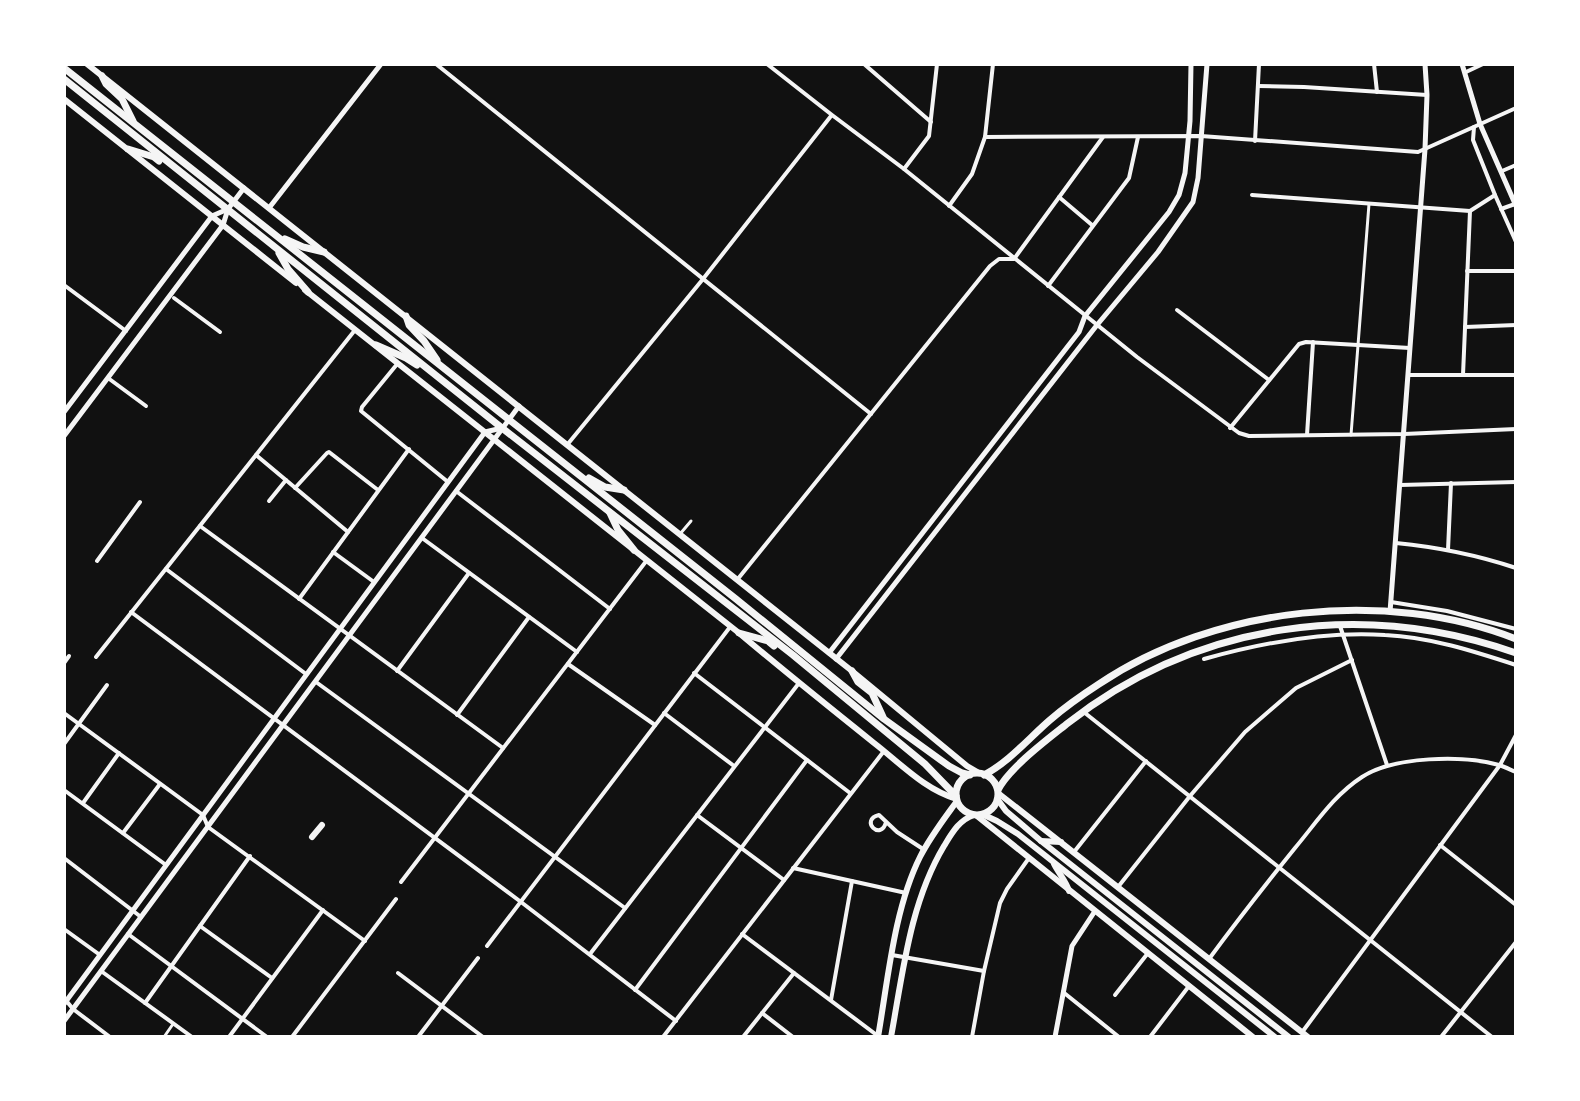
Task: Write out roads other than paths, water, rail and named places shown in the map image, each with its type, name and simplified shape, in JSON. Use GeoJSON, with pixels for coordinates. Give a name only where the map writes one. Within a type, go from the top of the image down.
{"type":"FeatureCollection","features":[{"type":"Feature","properties":{"kind":"highway"},"geometry":{"type":"LineString","coordinates":[[64,68],[134,123],[276,248],[793,655],[925,764],[957,799],[962,809],[978,815],[993,809],[1007,777],[1041,745],[1083,711],[1133,680],[1166,663],[1203,655],[1277,630],[1309,625],[1392,625],[1445,633],[1516,653]]}},
{"type":"Feature","properties":{"kind":"highway"},"geometry":{"type":"LineString","coordinates":[[102,76],[122,99],[134,123]]}},
{"type":"Feature","properties":{"kind":"highway"},"geometry":{"type":"LineString","coordinates":[[64,79],[179,171],[271,232],[884,719],[949,766],[962,773],[978,774],[993,780],[998,794]]}},
{"type":"Feature","properties":{"kind":"highway"},"geometry":{"type":"LineString","coordinates":[[128,149],[154,157],[179,171]]}},
{"type":"Feature","properties":{"kind":"highway"},"geometry":{"type":"LineString","coordinates":[[271,232],[303,247],[324,252]]}},
{"type":"Feature","properties":{"kind":"highway"},"geometry":{"type":"LineString","coordinates":[[276,248],[288,269],[308,292]]}},
{"type":"Feature","properties":{"kind":"highway"},"geometry":{"type":"LineString","coordinates":[[406,316],[409,325],[443,369]]}},
{"type":"Feature","properties":{"kind":"highway"},"geometry":{"type":"LineString","coordinates":[[376,345],[428,368]]}},
{"type":"Feature","properties":{"kind":"highway"},"geometry":{"type":"LineString","coordinates":[[575,472],[605,487],[624,490]]}},
{"type":"Feature","properties":{"kind":"highway"},"geometry":{"type":"LineString","coordinates":[[609,512],[634,550]]}},
{"type":"Feature","properties":{"kind":"highway"},"geometry":{"type":"LineString","coordinates":[[957,799],[958,785],[963,778],[996,767],[1101,682],[1161,650],[1194,637],[1276,617],[1338,611],[1390,612],[1447,619],[1516,639]]}},
{"type":"Feature","properties":{"kind":"highway"},"geometry":{"type":"LineString","coordinates":[[1338,611],[1339,624]]}},
{"type":"Feature","properties":{"kind":"highway"},"geometry":{"type":"LineString","coordinates":[[1445,633],[1447,619]]}},
{"type":"Feature","properties":{"kind":"highway"},"geometry":{"type":"LineString","coordinates":[[739,633],[768,641],[783,653],[793,655]]}},
{"type":"Feature","properties":{"kind":"highway"},"geometry":{"type":"LineString","coordinates":[[1194,637],[1203,655]]}},
{"type":"Feature","properties":{"kind":"highway"},"geometry":{"type":"LineString","coordinates":[[1464,648],[1466,638]]}},
{"type":"Feature","properties":{"kind":"highway"},"geometry":{"type":"LineString","coordinates":[[852,671],[858,682],[872,693],[884,719]]}},
{"type":"Feature","properties":{"kind":"highway"},"geometry":{"type":"LineString","coordinates":[[1032,736],[1041,745]]}},
{"type":"Feature","properties":{"kind":"main road"},"geometry":{"type":"LineString","coordinates":[[87,64],[978,774]]}},
{"type":"Feature","properties":{"kind":"main road"},"geometry":{"type":"LineString","coordinates":[[64,99],[731,626],[884,751],[939,793],[957,799],[925,850],[906,893],[878,1036]]}},
{"type":"Feature","properties":{"kind":"main road"},"geometry":{"type":"LineString","coordinates":[[998,794],[1006,811],[1041,841],[1289,1037]]}},
{"type":"Feature","properties":{"kind":"main road"},"geometry":{"type":"LineString","coordinates":[[998,794],[1305,1035]]}},
{"type":"Feature","properties":{"kind":"main road"},"geometry":{"type":"LineString","coordinates":[[978,815],[1253,1037]]}},
{"type":"Feature","properties":{"kind":"main road"},"geometry":{"type":"LineString","coordinates":[[891,1037],[905,957],[933,865],[960,822],[978,815],[997,821],[1018,834],[1275,1037]]}},
{"type":"Feature","properties":{"kind":"main road"},"geometry":{"type":"LineString","coordinates":[[312,837],[322,825]]}},
{"type":"Feature","properties":{"kind":"main road"},"geometry":{"type":"LineString","coordinates":[[1041,841],[1061,842]]}},
{"type":"Feature","properties":{"kind":"main road"},"geometry":{"type":"LineString","coordinates":[[1052,861],[1069,891]]}},
{"type":"Feature","properties":{"kind":"street"},"geometry":{"type":"LineString","coordinates":[[269,208],[381,64]]}},
{"type":"Feature","properties":{"kind":"street"},"geometry":{"type":"LineString","coordinates":[[436,64],[871,414]]}},
{"type":"Feature","properties":{"kind":"street"},"geometry":{"type":"LineString","coordinates":[[767,64],[904,169],[1085,316],[1239,433],[1249,436],[1351,435],[1516,429]]}},
{"type":"Feature","properties":{"kind":"street"},"geometry":{"type":"LineString","coordinates":[[864,64],[931,122]]}},
{"type":"Feature","properties":{"kind":"street"},"geometry":{"type":"LineString","coordinates":[[904,169],[929,136],[937,64]]}},
{"type":"Feature","properties":{"kind":"street"},"geometry":{"type":"LineString","coordinates":[[949,206],[972,174],[985,137],[993,64]]}},
{"type":"Feature","properties":{"kind":"street"},"geometry":{"type":"LineString","coordinates":[[829,653],[1079,332],[1085,316],[1169,212],[1179,195],[1185,173],[1191,64]]}},
{"type":"Feature","properties":{"kind":"street"},"geometry":{"type":"LineString","coordinates":[[836,659],[1097,325],[1158,252],[1193,202],[1198,178],[1207,64]]}},
{"type":"Feature","properties":{"kind":"street"},"geometry":{"type":"LineString","coordinates":[[1255,141],[1259,64]]}},
{"type":"Feature","properties":{"kind":"street"},"geometry":{"type":"LineString","coordinates":[[1374,64],[1377,92]]}},
{"type":"Feature","properties":{"kind":"street"},"geometry":{"type":"LineString","coordinates":[[1390,612],[1407,434],[1408,375],[1425,149],[1425,64]]}},
{"type":"Feature","properties":{"kind":"street"},"geometry":{"type":"LineString","coordinates":[[1462,64],[1477,126],[1502,171],[1516,205],[1501,209]]}},
{"type":"Feature","properties":{"kind":"street"},"geometry":{"type":"LineString","coordinates":[[1466,72],[1483,64]]}},
{"type":"Feature","properties":{"kind":"street"},"geometry":{"type":"LineString","coordinates":[[1258,86],[1427,95]]}},
{"type":"Feature","properties":{"kind":"street"},"geometry":{"type":"LineString","coordinates":[[985,137],[1201,136],[1418,152],[1516,108]]}},
{"type":"Feature","properties":{"kind":"street"},"geometry":{"type":"LineString","coordinates":[[567,445],[832,115]]}},
{"type":"Feature","properties":{"kind":"street"},"geometry":{"type":"LineString","coordinates":[[1477,126],[1473,140],[1516,242]]}},
{"type":"Feature","properties":{"kind":"street"},"geometry":{"type":"LineString","coordinates":[[1014,259],[1103,137]]}},
{"type":"Feature","properties":{"kind":"street"},"geometry":{"type":"LineString","coordinates":[[1048,286],[1129,178],[1138,137]]}},
{"type":"Feature","properties":{"kind":"street"},"geometry":{"type":"LineString","coordinates":[[1502,171],[1516,165]]}},
{"type":"Feature","properties":{"kind":"street"},"geometry":{"type":"LineString","coordinates":[[64,436],[223,225],[230,206],[244,188]]}},
{"type":"Feature","properties":{"kind":"street"},"geometry":{"type":"LineString","coordinates":[[1252,195],[1470,211],[1495,195]]}},
{"type":"Feature","properties":{"kind":"street"},"geometry":{"type":"LineString","coordinates":[[1059,197],[1092,225]]}},
{"type":"Feature","properties":{"kind":"street"},"geometry":{"type":"LineString","coordinates":[[1351,435],[1369,204]]}},
{"type":"Feature","properties":{"kind":"street"},"geometry":{"type":"LineString","coordinates":[[64,412],[212,216],[230,206]]}},
{"type":"Feature","properties":{"kind":"street"},"geometry":{"type":"LineString","coordinates":[[1463,375],[1470,211]]}},
{"type":"Feature","properties":{"kind":"street"},"geometry":{"type":"LineString","coordinates":[[189,247],[200,255]]}},
{"type":"Feature","properties":{"kind":"street"},"geometry":{"type":"LineString","coordinates":[[737,580],[990,266],[999,259],[1014,259]]}},
{"type":"Feature","properties":{"kind":"street"},"geometry":{"type":"LineString","coordinates":[[1467,271],[1516,271]]}},
{"type":"Feature","properties":{"kind":"street"},"geometry":{"type":"LineString","coordinates":[[64,285],[126,331]]}},
{"type":"Feature","properties":{"kind":"street"},"geometry":{"type":"LineString","coordinates":[[174,298],[220,332]]}},
{"type":"Feature","properties":{"kind":"street"},"geometry":{"type":"LineString","coordinates":[[1177,310],[1269,380]]}},
{"type":"Feature","properties":{"kind":"street"},"geometry":{"type":"LineString","coordinates":[[1465,327],[1516,325]]}},
{"type":"Feature","properties":{"kind":"street"},"geometry":{"type":"LineString","coordinates":[[96,657],[356,330]]}},
{"type":"Feature","properties":{"kind":"street"},"geometry":{"type":"LineString","coordinates":[[1230,428],[1299,344],[1313,342],[1410,348]]}},
{"type":"Feature","properties":{"kind":"street"},"geometry":{"type":"LineString","coordinates":[[1307,435],[1313,342]]}},
{"type":"Feature","properties":{"kind":"street"},"geometry":{"type":"LineString","coordinates":[[107,356],[118,364]]}},
{"type":"Feature","properties":{"kind":"street"},"geometry":{"type":"LineString","coordinates":[[398,363],[361,411],[448,482]]}},
{"type":"Feature","properties":{"kind":"street"},"geometry":{"type":"LineString","coordinates":[[1408,375],[1516,375]]}},
{"type":"Feature","properties":{"kind":"street"},"geometry":{"type":"LineString","coordinates":[[108,378],[146,406]]}},
{"type":"Feature","properties":{"kind":"street"},"geometry":{"type":"LineString","coordinates":[[79,393],[90,401]]}},
{"type":"Feature","properties":{"kind":"street"},"geometry":{"type":"LineString","coordinates":[[64,1021],[519,406]]}},
{"type":"Feature","properties":{"kind":"street"},"geometry":{"type":"LineString","coordinates":[[1015,414],[1023,421]]}},
{"type":"Feature","properties":{"kind":"street"},"geometry":{"type":"LineString","coordinates":[[110,1037],[65,1001],[485,432],[502,428]]}},
{"type":"Feature","properties":{"kind":"street"},"geometry":{"type":"LineString","coordinates":[[1003,429],[1012,434]]}},
{"type":"Feature","properties":{"kind":"street"},"geometry":{"type":"LineString","coordinates":[[298,600],[409,449]]}},
{"type":"Feature","properties":{"kind":"street"},"geometry":{"type":"LineString","coordinates":[[295,488],[329,452],[378,490]]}},
{"type":"Feature","properties":{"kind":"street"},"geometry":{"type":"LineString","coordinates":[[256,455],[348,532]]}},
{"type":"Feature","properties":{"kind":"street"},"geometry":{"type":"LineString","coordinates":[[269,501],[286,480]]}},
{"type":"Feature","properties":{"kind":"street"},"geometry":{"type":"LineString","coordinates":[[1400,485],[1516,482]]}},
{"type":"Feature","properties":{"kind":"street"},"geometry":{"type":"LineString","coordinates":[[1448,550],[1451,483]]}},
{"type":"Feature","properties":{"kind":"street"},"geometry":{"type":"LineString","coordinates":[[456,491],[610,609]]}},
{"type":"Feature","properties":{"kind":"street"},"geometry":{"type":"LineString","coordinates":[[97,561],[140,502]]}},
{"type":"Feature","properties":{"kind":"street"},"geometry":{"type":"LineString","coordinates":[[680,534],[691,521]]}},
{"type":"Feature","properties":{"kind":"street"},"geometry":{"type":"LineString","coordinates":[[200,526],[503,748]]}},
{"type":"Feature","properties":{"kind":"street"},"geometry":{"type":"LineString","coordinates":[[422,538],[577,652]]}},
{"type":"Feature","properties":{"kind":"street"},"geometry":{"type":"LineString","coordinates":[[1396,543],[1448,550],[1516,568]]}},
{"type":"Feature","properties":{"kind":"street"},"geometry":{"type":"LineString","coordinates":[[400,547],[410,554]]}},
{"type":"Feature","properties":{"kind":"street"},"geometry":{"type":"LineString","coordinates":[[333,552],[374,582]]}},
{"type":"Feature","properties":{"kind":"street"},"geometry":{"type":"LineString","coordinates":[[401,882],[647,560]]}},
{"type":"Feature","properties":{"kind":"street"},"geometry":{"type":"LineString","coordinates":[[166,569],[306,674]]}},
{"type":"Feature","properties":{"kind":"street"},"geometry":{"type":"LineString","coordinates":[[397,671],[469,573]]}},
{"type":"Feature","properties":{"kind":"street"},"geometry":{"type":"LineString","coordinates":[[1391,602],[1447,611],[1516,629]]}},
{"type":"Feature","properties":{"kind":"street"},"geometry":{"type":"LineString","coordinates":[[131,612],[676,1021]]}},
{"type":"Feature","properties":{"kind":"street"},"geometry":{"type":"LineString","coordinates":[[457,715],[529,617]]}},
{"type":"Feature","properties":{"kind":"street"},"geometry":{"type":"LineString","coordinates":[[1339,624],[1387,766]]}},
{"type":"Feature","properties":{"kind":"street"},"geometry":{"type":"LineString","coordinates":[[487,946],[731,626]]}},
{"type":"Feature","properties":{"kind":"street"},"geometry":{"type":"LineString","coordinates":[[1203,655],[1287,641],[1384,634],[1464,648],[1516,665]]}},
{"type":"Feature","properties":{"kind":"street"},"geometry":{"type":"LineString","coordinates":[[64,663],[69,656]]}},
{"type":"Feature","properties":{"kind":"street"},"geometry":{"type":"LineString","coordinates":[[1118,887],[1245,732],[1296,688],[1352,660]]}},
{"type":"Feature","properties":{"kind":"street"},"geometry":{"type":"LineString","coordinates":[[568,664],[655,725]]}},
{"type":"Feature","properties":{"kind":"street"},"geometry":{"type":"LineString","coordinates":[[694,673],[850,793]]}},
{"type":"Feature","properties":{"kind":"street"},"geometry":{"type":"LineString","coordinates":[[316,682],[625,908]]}},
{"type":"Feature","properties":{"kind":"street"},"geometry":{"type":"LineString","coordinates":[[590,955],[799,683]]}},
{"type":"Feature","properties":{"kind":"street"},"geometry":{"type":"LineString","coordinates":[[64,744],[107,685]]}},
{"type":"Feature","properties":{"kind":"street"},"geometry":{"type":"LineString","coordinates":[[1083,711],[1492,1037]]}},
{"type":"Feature","properties":{"kind":"street"},"geometry":{"type":"LineString","coordinates":[[64,713],[203,815],[208,827],[365,941]]}},
{"type":"Feature","properties":{"kind":"street"},"geometry":{"type":"LineString","coordinates":[[664,713],[734,766]]}},
{"type":"Feature","properties":{"kind":"street"},"geometry":{"type":"LineString","coordinates":[[1305,1035],[1500,765],[1516,735]]}},
{"type":"Feature","properties":{"kind":"street"},"geometry":{"type":"LineString","coordinates":[[663,1037],[884,751]]}},
{"type":"Feature","properties":{"kind":"street"},"geometry":{"type":"LineString","coordinates":[[83,804],[119,753]]}},
{"type":"Feature","properties":{"kind":"street"},"geometry":{"type":"LineString","coordinates":[[635,990],[807,760]]}},
{"type":"Feature","properties":{"kind":"street"},"geometry":{"type":"LineString","coordinates":[[1209,959],[1336,798],[1363,776],[1387,766],[1428,760],[1500,765],[1516,772]]}},
{"type":"Feature","properties":{"kind":"street"},"geometry":{"type":"LineString","coordinates":[[1074,852],[1146,761]]}},
{"type":"Feature","properties":{"kind":"street"},"geometry":{"type":"LineString","coordinates":[[123,834],[160,784]]}},
{"type":"Feature","properties":{"kind":"street"},"geometry":{"type":"LineString","coordinates":[[64,790],[166,865]]}},
{"type":"Feature","properties":{"kind":"street"},"geometry":{"type":"LineString","coordinates":[[697,815],[784,880]]}},
{"type":"Feature","properties":{"kind":"street"},"geometry":{"type":"LineString","coordinates":[[886,822],[925,850]]}},
{"type":"Feature","properties":{"kind":"street"},"geometry":{"type":"LineString","coordinates":[[1440,845],[1516,905]]}},
{"type":"Feature","properties":{"kind":"street"},"geometry":{"type":"LineString","coordinates":[[145,1003],[250,856]]}},
{"type":"Feature","properties":{"kind":"street"},"geometry":{"type":"LineString","coordinates":[[64,858],[141,917]]}},
{"type":"Feature","properties":{"kind":"street"},"geometry":{"type":"LineString","coordinates":[[972,1037],[1000,903],[1029,858]]}},
{"type":"Feature","properties":{"kind":"street"},"geometry":{"type":"LineString","coordinates":[[793,868],[906,893]]}},
{"type":"Feature","properties":{"kind":"street"},"geometry":{"type":"LineString","coordinates":[[831,1000],[852,881]]}},
{"type":"Feature","properties":{"kind":"street"},"geometry":{"type":"LineString","coordinates":[[292,1037],[396,899]]}},
{"type":"Feature","properties":{"kind":"street"},"geometry":{"type":"LineString","coordinates":[[229,1037],[323,910]]}},
{"type":"Feature","properties":{"kind":"street"},"geometry":{"type":"LineString","coordinates":[[1055,1037],[1072,946],[1095,911]]}},
{"type":"Feature","properties":{"kind":"street"},"geometry":{"type":"LineString","coordinates":[[200,926],[272,978]]}},
{"type":"Feature","properties":{"kind":"street"},"geometry":{"type":"LineString","coordinates":[[64,929],[100,955]]}},
{"type":"Feature","properties":{"kind":"street"},"geometry":{"type":"LineString","coordinates":[[128,934],[267,1037]]}},
{"type":"Feature","properties":{"kind":"street"},"geometry":{"type":"LineString","coordinates":[[742,934],[878,1036]]}},
{"type":"Feature","properties":{"kind":"street"},"geometry":{"type":"LineString","coordinates":[[1441,1037],[1516,942]]}},
{"type":"Feature","properties":{"kind":"street"},"geometry":{"type":"LineString","coordinates":[[1115,995],[1148,953]]}},
{"type":"Feature","properties":{"kind":"street"},"geometry":{"type":"LineString","coordinates":[[892,955],[984,971]]}},
{"type":"Feature","properties":{"kind":"street"},"geometry":{"type":"LineString","coordinates":[[418,1037],[478,958]]}},
{"type":"Feature","properties":{"kind":"street"},"geometry":{"type":"LineString","coordinates":[[101,971],[192,1037]]}},
{"type":"Feature","properties":{"kind":"street"},"geometry":{"type":"LineString","coordinates":[[398,973],[483,1037]]}},
{"type":"Feature","properties":{"kind":"street"},"geometry":{"type":"LineString","coordinates":[[743,1037],[794,973]]}},
{"type":"Feature","properties":{"kind":"street"},"geometry":{"type":"LineString","coordinates":[[1150,1037],[1189,986]]}},
{"type":"Feature","properties":{"kind":"street"},"geometry":{"type":"LineString","coordinates":[[1063,992],[1119,1037]]}},
{"type":"Feature","properties":{"kind":"street"},"geometry":{"type":"LineString","coordinates":[[762,1013],[793,1037]]}},
{"type":"Feature","properties":{"kind":"street"},"geometry":{"type":"LineString","coordinates":[[164,1037],[174,1024]]}}]}
